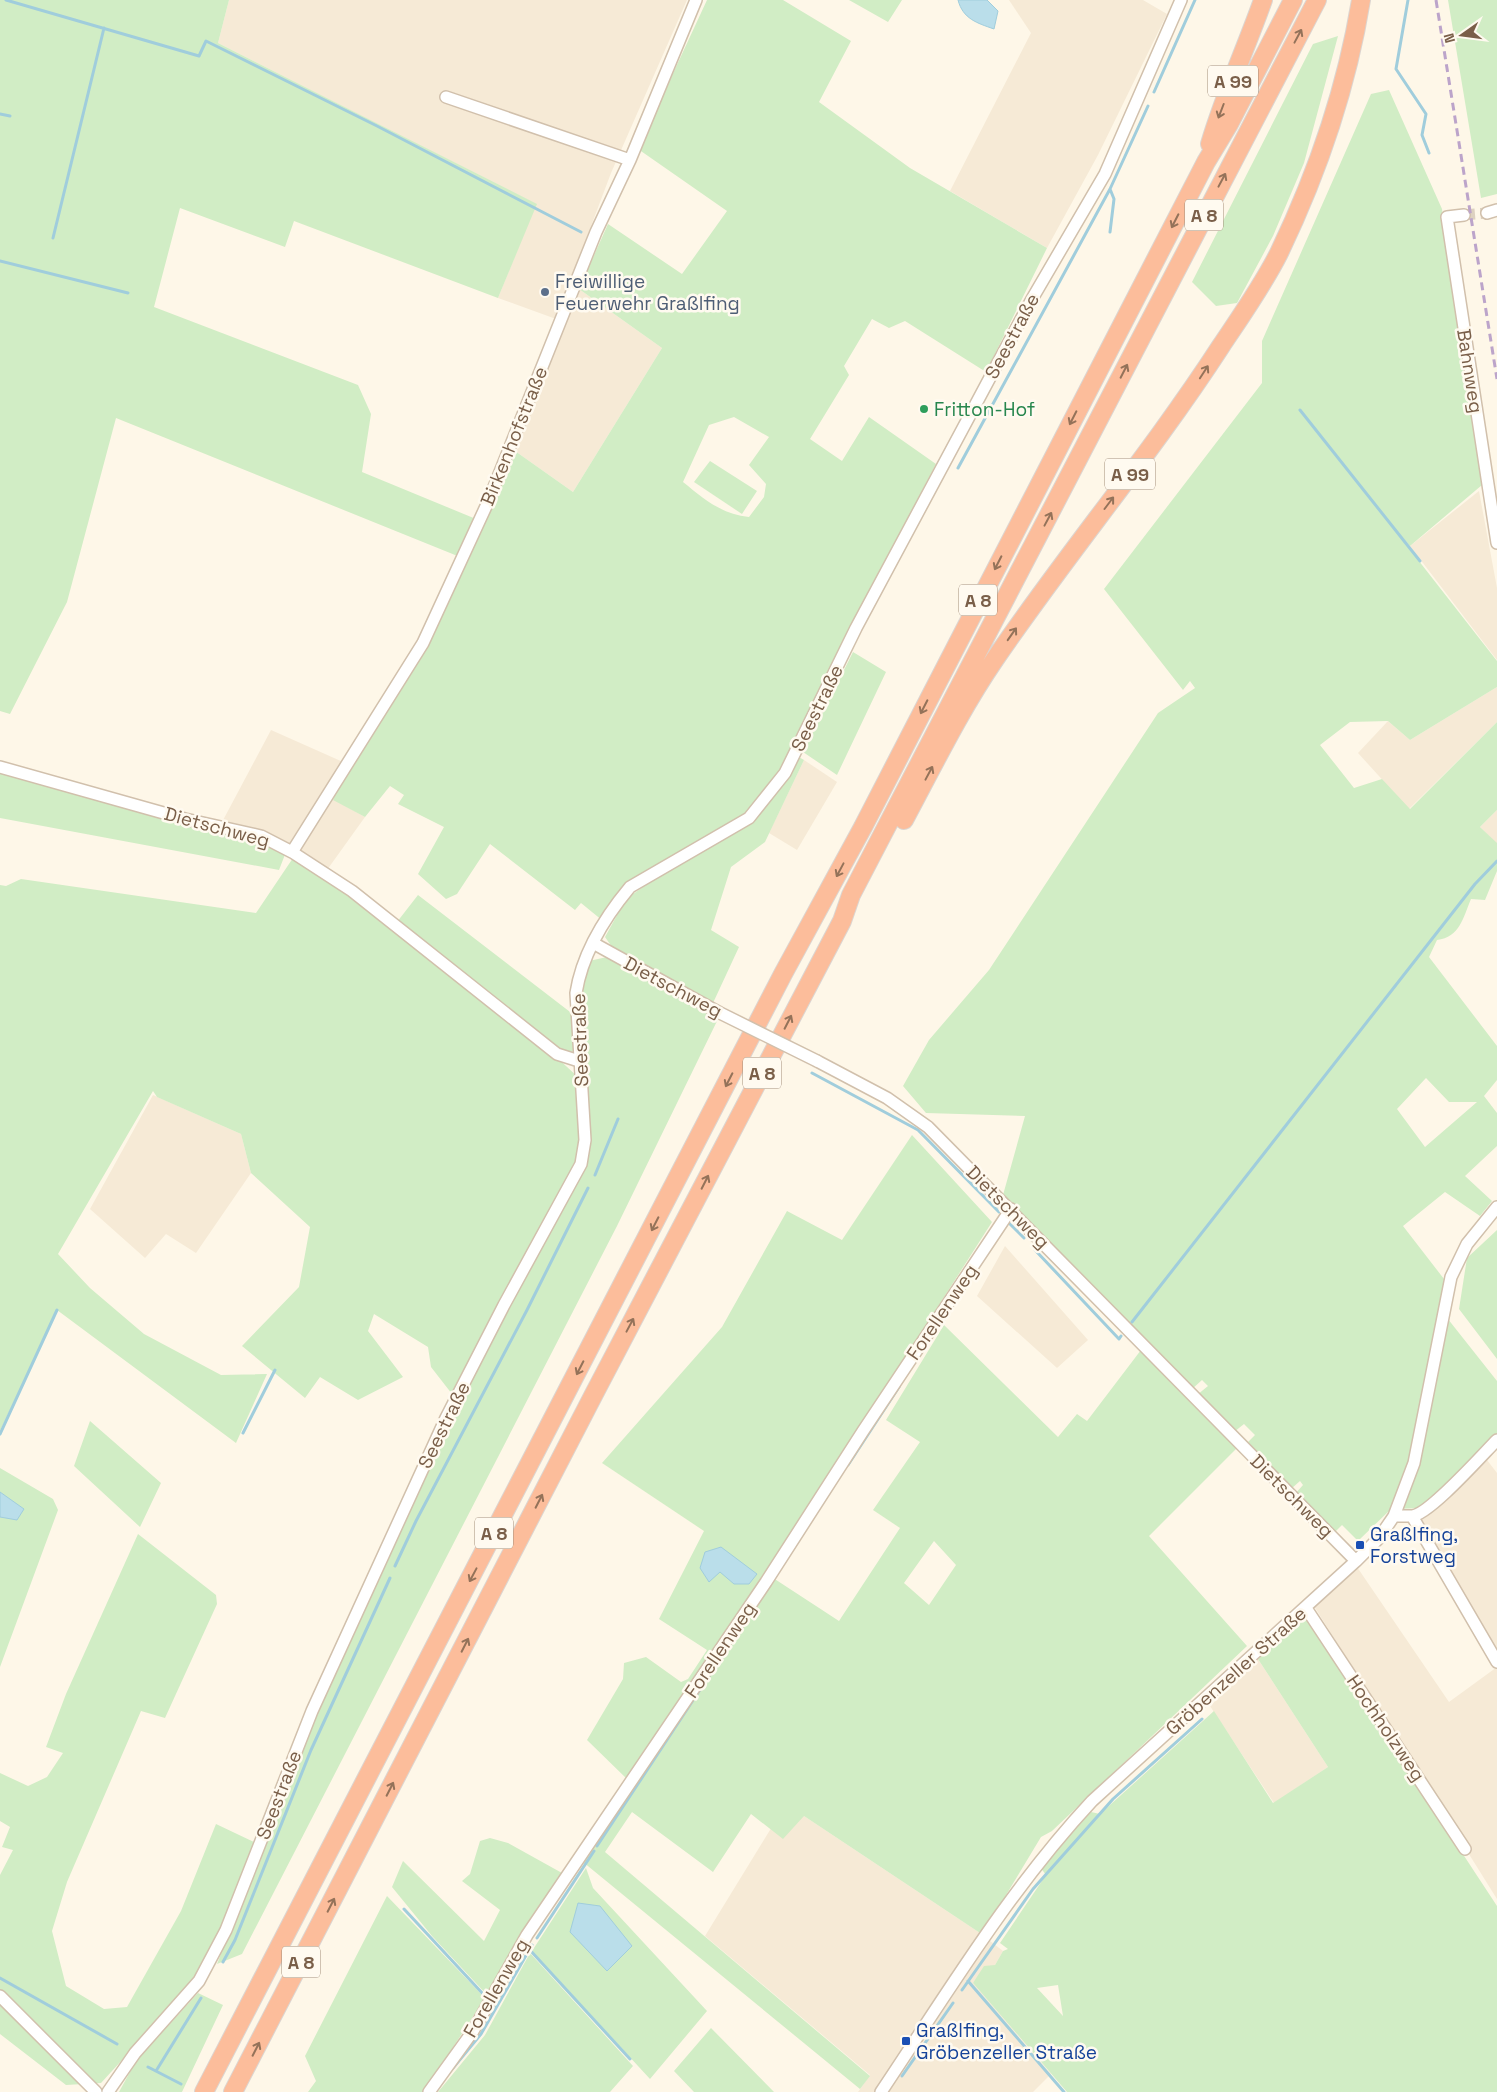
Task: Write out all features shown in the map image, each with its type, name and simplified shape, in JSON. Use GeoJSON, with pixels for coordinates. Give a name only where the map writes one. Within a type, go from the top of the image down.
{"type":"FeatureCollection","features":[{"type":"Feature","properties":{"kind":"highway","name":"A 99"},"geometry":{"type":"LineString","coordinates":[[1206,162],[1218,115],[1242,61],[1263,0]]}},
{"type":"Feature","properties":{"kind":"highway","name":"A 8"},"geometry":{"type":"LineString","coordinates":[[204,2092],[1206,162],[1229,124],[1293,0]]}},
{"type":"Feature","properties":{"kind":"highway","name":"A 8"},"geometry":{"type":"LineString","coordinates":[[233,2092],[598,1386],[842,920],[856,886],[1317,0]]}},
{"type":"Feature","properties":{"kind":"highway","name":"A 99"},"geometry":{"type":"LineString","coordinates":[[842,920],[861,900],[960,715],[993,661],[1195,386],[1278,255],[1302,203],[1322,147],[1342,85],[1362,0]]}},
{"type":"Feature","properties":{"kind":"street","name":"Birkenhofstraße"},"geometry":{"type":"LineString","coordinates":[[292,852],[423,643],[488,502],[596,232],[630,160],[696,0]]}},
{"type":"Feature","properties":{"kind":"street","name":"Seestraße"},"geometry":{"type":"LineString","coordinates":[[108,2092],[135,2053],[199,1981],[226,1930],[312,1711],[442,1426],[504,1305],[582,1164],[585,1140],[576,994],[580,971],[594,943],[616,903],[630,887],[749,818],[785,773],[856,628],[1032,299],[1105,174],[1181,0]]}},
{"type":"Feature","properties":{"kind":"street"},"geometry":{"type":"LineString","coordinates":[[446,97],[630,160]]}},
{"type":"Feature","properties":{"kind":"street","name":"Bahnweg"},"geometry":{"type":"LineString","coordinates":[[1464,215],[1447,216],[1497,543]]}},
{"type":"Feature","properties":{"kind":"street","name":"Dietschweg"},"geometry":{"type":"LineString","coordinates":[[0,767],[185,819],[261,836],[292,852],[352,891],[557,1054],[579,1061]]}},
{"type":"Feature","properties":{"kind":"street","name":"Dietschweg"},"geometry":{"type":"LineString","coordinates":[[594,943],[718,1012],[887,1098],[928,1127],[1011,1209],[1167,1372],[1356,1561]]}},
{"type":"Feature","properties":{"kind":"street","name":"Gröbenzeller Straße"},"geometry":{"type":"LineString","coordinates":[[882,2092],[1008,1902],[1057,1839],[1092,1801],[1306,1608],[1379,1538],[1394,1516],[1414,1463],[1451,1277],[1467,1244],[1497,1207]]}},
{"type":"Feature","properties":{"kind":"street","name":"Forellenweg"},"geometry":{"type":"LineString","coordinates":[[429,2092],[473,2031],[527,1935],[760,1590],[862,1431],[1011,1209]]}},
{"type":"Feature","properties":{"kind":"street"},"geometry":{"type":"LineString","coordinates":[[1394,1516],[1419,1516],[1497,1440]]}},
{"type":"Feature","properties":{"kind":"street"},"geometry":{"type":"LineString","coordinates":[[1412,1516],[1497,1662]]}},
{"type":"Feature","properties":{"kind":"street","name":"Hochholzweg"},"geometry":{"type":"LineString","coordinates":[[1306,1608],[1465,1849]]}},
{"type":"Feature","properties":{"kind":"street"},"geometry":{"type":"LineString","coordinates":[[0,1996],[96,2092]]}},
{"type":"Feature","properties":{"kind":"shaded area"},"geometry":{"type":"Polygon","coordinates":[[[229,0],[687,0],[611,173],[556,319],[498,298],[536,204],[218,43],[229,0]]]}},
{"type":"Feature","properties":{"kind":"shaded area"},"geometry":{"type":"Polygon","coordinates":[[[1009,0],[1143,0],[1167,14],[1098,155],[1047,248],[950,191],[1031,33],[1009,0]]]}},
{"type":"Feature","properties":{"kind":"shaded area"},"geometry":{"type":"Polygon","coordinates":[[[579,289],[662,348],[573,492],[515,451],[579,289]]]}},
{"type":"Feature","properties":{"kind":"shaded area"},"geometry":{"type":"Polygon","coordinates":[[[1479,491],[1497,588],[1497,660],[1410,546],[1479,491]]]}},
{"type":"Feature","properties":{"kind":"shaded area"},"geometry":{"type":"Polygon","coordinates":[[[1497,687],[1497,722],[1409,809],[1358,753],[1388,721],[1410,740],[1497,687]]]}},
{"type":"Feature","properties":{"kind":"shaded area"},"geometry":{"type":"Polygon","coordinates":[[[271,730],[343,762],[324,794],[365,817],[327,870],[221,824],[271,730]]]}},
{"type":"Feature","properties":{"kind":"shaded area"},"geometry":{"type":"Polygon","coordinates":[[[804,760],[837,782],[797,850],[769,833],[804,760]]]}},
{"type":"Feature","properties":{"kind":"shaded area"},"geometry":{"type":"Polygon","coordinates":[[[1497,810],[1497,844],[1480,827],[1497,810]]]}},
{"type":"Feature","properties":{"kind":"shaded area"},"geometry":{"type":"Polygon","coordinates":[[[153,1095],[241,1134],[251,1173],[196,1253],[166,1234],[145,1258],[90,1209],[153,1095]]]}},
{"type":"Feature","properties":{"kind":"shaded area"},"geometry":{"type":"Polygon","coordinates":[[[1005,1246],[1088,1340],[1057,1368],[977,1296],[1005,1246]]]}},
{"type":"Feature","properties":{"kind":"shaded area"},"geometry":{"type":"Polygon","coordinates":[[[1497,1436],[1497,1450],[1487,1460],[1497,1473],[1497,1655],[1419,1516],[1497,1436]]]}},
{"type":"Feature","properties":{"kind":"shaded area"},"geometry":{"type":"Polygon","coordinates":[[[1357,1567],[1449,1702],[1497,1667],[1497,1899],[1314,1606],[1357,1567]]]}},
{"type":"Feature","properties":{"kind":"shaded area"},"geometry":{"type":"Polygon","coordinates":[[[1258,1659],[1328,1767],[1274,1803],[1210,1706],[1258,1659]]]}},
{"type":"Feature","properties":{"kind":"shaded area"},"geometry":{"type":"Polygon","coordinates":[[[786,1804],[980,1933],[1003,1951],[995,1965],[973,1983],[1051,2074],[1033,2092],[858,2092],[870,2075],[705,1936],[786,1804]]]}},
{"type":"Feature","properties":{"kind":"green space"},"geometry":{"type":"Polygon","coordinates":[[[0,0],[229,0],[218,43],[537,204],[498,298],[294,221],[285,247],[180,208],[154,307],[358,385],[371,414],[362,472],[476,519],[460,557],[116,418],[67,602],[10,714],[0,711],[0,0]]]}},
{"type":"Feature","properties":{"kind":"green space"},"geometry":{"type":"Polygon","coordinates":[[[707,0],[783,0],[851,41],[819,102],[910,168],[1047,248],[986,372],[905,321],[889,328],[872,319],[844,366],[849,375],[810,439],[842,461],[869,417],[936,464],[828,671],[790,752],[804,760],[765,842],[731,867],[711,930],[739,947],[713,1003],[612,947],[605,937],[626,899],[691,853],[632,885],[603,921],[581,903],[575,910],[490,844],[457,894],[446,899],[418,874],[444,827],[398,804],[404,795],[390,786],[365,817],[333,800],[343,777],[426,646],[515,451],[573,492],[662,348],[579,289],[608,224],[682,274],[727,211],[638,149],[707,0]],[[734,417],[709,425],[683,482],[721,509],[749,517],[764,497],[766,484],[749,465],[769,437],[734,417]]]}},
{"type":"Feature","properties":{"kind":"green space"},"geometry":{"type":"Polygon","coordinates":[[[849,0],[902,0],[888,22],[849,0]]]}},
{"type":"Feature","properties":{"kind":"green space"},"geometry":{"type":"Polygon","coordinates":[[[1448,0],[1497,0],[1497,194],[1481,198],[1448,0]]]}},
{"type":"Feature","properties":{"kind":"green space"},"geometry":{"type":"Polygon","coordinates":[[[1338,36],[1304,163],[1273,236],[1237,303],[1216,306],[1192,282],[1313,44],[1338,36]]]}},
{"type":"Feature","properties":{"kind":"green space"},"geometry":{"type":"Polygon","coordinates":[[[1389,90],[1442,209],[1482,485],[1410,546],[1383,515],[1497,661],[1497,687],[1410,740],[1388,721],[1350,722],[1320,745],[1354,788],[1382,779],[1410,809],[1497,722],[1497,810],[1480,827],[1497,843],[1497,871],[1485,900],[1471,899],[1460,926],[1451,935],[1437,940],[1429,957],[1497,1046],[1497,1080],[1484,1096],[1497,1113],[1497,1146],[1465,1176],[1492,1201],[1480,1216],[1445,1192],[1403,1226],[1444,1279],[1440,1309],[1497,1381],[1497,1433],[1425,1508],[1391,1509],[1358,1541],[1342,1525],[1334,1533],[1295,1494],[1303,1485],[1300,1481],[1291,1489],[1246,1444],[1255,1435],[1244,1424],[1234,1432],[1197,1395],[1208,1386],[1202,1380],[1191,1390],[1003,1195],[1025,1116],[926,1113],[903,1086],[929,1040],[989,970],[1158,713],[1195,688],[1190,681],[1183,690],[1104,589],[1262,383],[1262,341],[1371,94],[1389,90]],[[1426,1078],[1397,1109],[1425,1147],[1477,1102],[1449,1102],[1426,1078]]]}},
{"type":"Feature","properties":{"kind":"green space"},"geometry":{"type":"Polygon","coordinates":[[[710,461],[757,491],[742,514],[694,482],[710,461]]]}},
{"type":"Feature","properties":{"kind":"green space"},"geometry":{"type":"Polygon","coordinates":[[[853,652],[886,672],[837,775],[803,752],[853,652]]]}},
{"type":"Feature","properties":{"kind":"green space"},"geometry":{"type":"Polygon","coordinates":[[[0,770],[251,838],[286,852],[279,870],[0,818],[0,770]]]}},
{"type":"Feature","properties":{"kind":"green space"},"geometry":{"type":"Polygon","coordinates":[[[293,858],[349,895],[552,1053],[580,1079],[579,1163],[452,1394],[431,1367],[428,1347],[374,1314],[368,1331],[403,1377],[358,1400],[320,1377],[305,1398],[242,1346],[299,1287],[310,1227],[251,1173],[241,1134],[157,1097],[153,1091],[58,1254],[90,1288],[144,1334],[221,1375],[267,1374],[236,1443],[57,1310],[0,1431],[0,885],[6,886],[21,879],[256,913],[293,858]]]}},
{"type":"Feature","properties":{"kind":"green space"},"geometry":{"type":"Polygon","coordinates":[[[418,895],[574,1015],[577,1047],[568,1055],[558,1049],[397,922],[418,895]]]}},
{"type":"Feature","properties":{"kind":"green space"},"geometry":{"type":"Polygon","coordinates":[[[607,957],[684,998],[700,1011],[719,1017],[617,1226],[242,1954],[217,1964],[304,1740],[444,1432],[506,1309],[586,1164],[581,1051],[581,974],[589,961],[607,957]]]}},
{"type":"Feature","properties":{"kind":"green space"},"geometry":{"type":"Polygon","coordinates":[[[912,1135],[992,1222],[767,1574],[839,1621],[900,1528],[873,1510],[920,1442],[886,1420],[944,1325],[1058,1437],[1077,1414],[1087,1421],[1141,1350],[1238,1447],[1149,1536],[1247,1646],[1052,1831],[1041,1837],[1000,1905],[980,1933],[804,1816],[783,1839],[751,1814],[713,1872],[632,1812],[605,1852],[870,2076],[860,2089],[583,1862],[628,1780],[587,1740],[623,1679],[624,1663],[646,1657],[681,1682],[688,1679],[707,1650],[659,1619],[704,1531],[602,1463],[722,1327],[787,1211],[842,1240],[912,1135]],[[934,1541],[904,1583],[929,1605],[956,1565],[934,1541]]]}},
{"type":"Feature","properties":{"kind":"green space"},"geometry":{"type":"Polygon","coordinates":[[[1497,1230],[1497,1359],[1459,1309],[1467,1258],[1497,1230]]]}},
{"type":"Feature","properties":{"kind":"green space"},"geometry":{"type":"Polygon","coordinates":[[[90,1421],[161,1483],[140,1527],[74,1466],[90,1421]]]}},
{"type":"Feature","properties":{"kind":"green space"},"geometry":{"type":"Polygon","coordinates":[[[0,1468],[53,1499],[58,1510],[0,1667],[0,1468]]]}},
{"type":"Feature","properties":{"kind":"green space"},"geometry":{"type":"Polygon","coordinates":[[[138,1534],[216,1595],[217,1604],[165,1718],[141,1711],[67,1882],[52,1931],[66,1986],[104,2009],[127,2007],[181,1911],[216,1824],[256,1843],[223,1928],[197,1978],[101,2083],[66,2085],[0,2034],[0,1875],[13,1850],[2,1847],[10,1827],[0,1821],[0,1773],[28,1786],[47,1777],[63,1753],[46,1747],[66,1694],[138,1534]]]}},
{"type":"Feature","properties":{"kind":"green space"},"geometry":{"type":"Polygon","coordinates":[[[1304,1619],[1309,1620],[1497,1906],[1497,2092],[1067,2092],[973,1983],[984,1966],[995,1965],[1003,1951],[1008,1949],[1000,1943],[1046,1875],[1040,1867],[1091,1812],[1100,1814],[1214,1711],[1273,1803],[1328,1767],[1258,1659],[1304,1619]],[[1058,1985],[1037,1988],[1063,2016],[1058,1985]]]}},
{"type":"Feature","properties":{"kind":"green space"},"geometry":{"type":"Polygon","coordinates":[[[490,1838],[508,1843],[562,1873],[487,1995],[432,1936],[392,1887],[403,1861],[484,1941],[500,1910],[462,1881],[470,1874],[480,1841],[490,1838]]]}},
{"type":"Feature","properties":{"kind":"green space"},"geometry":{"type":"Polygon","coordinates":[[[586,1868],[593,1888],[707,2011],[650,2079],[532,1951],[586,1868]]]}},
{"type":"Feature","properties":{"kind":"green space"},"geometry":{"type":"Polygon","coordinates":[[[387,1896],[485,1998],[424,2092],[308,2092],[316,2081],[305,2056],[387,1896]]]}},
{"type":"Feature","properties":{"kind":"green space"},"geometry":{"type":"Polygon","coordinates":[[[530,1953],[633,2066],[610,2092],[438,2092],[485,2035],[530,1953]]]}},
{"type":"Feature","properties":{"kind":"green space"},"geometry":{"type":"Polygon","coordinates":[[[198,1993],[223,2005],[182,2092],[119,2092],[136,2061],[198,1993]]]}},
{"type":"Feature","properties":{"kind":"green space"},"geometry":{"type":"Polygon","coordinates":[[[711,2028],[774,2092],[694,2092],[674,2071],[711,2028]]]}},
{"type":"Feature","properties":{"kind":"water"},"geometry":{"type":"Polygon","coordinates":[[[958,0],[987,0],[998,11],[994,29],[976,22],[967,16],[963,12],[958,0]]]}},
{"type":"Feature","properties":{"kind":"water"},"geometry":{"type":"Polygon","coordinates":[[[0,1492],[24,1509],[17,1520],[0,1517],[0,1492]]]}},
{"type":"Feature","properties":{"kind":"water"},"geometry":{"type":"Polygon","coordinates":[[[721,1547],[757,1574],[749,1584],[734,1584],[720,1572],[709,1582],[700,1568],[705,1552],[721,1547]]]}},
{"type":"Feature","properties":{"kind":"water"},"geometry":{"type":"Polygon","coordinates":[[[578,1903],[600,1906],[632,1946],[607,1971],[570,1932],[578,1903]]]}},
{"type":"Feature","properties":{"kind":"waterway"},"geometry":{"type":"LineString","coordinates":[[6,0],[199,56],[206,41],[377,126],[581,232]]}},
{"type":"Feature","properties":{"kind":"waterway"},"geometry":{"type":"LineString","coordinates":[[1154,92],[1195,0]]}},
{"type":"Feature","properties":{"kind":"waterway"},"geometry":{"type":"LineString","coordinates":[[1408,0],[1396,69],[1426,114],[1422,135],[1429,153]]}},
{"type":"Feature","properties":{"kind":"waterway"},"geometry":{"type":"LineString","coordinates":[[53,238],[104,28]]}},
{"type":"Feature","properties":{"kind":"waterway"},"geometry":{"type":"LineString","coordinates":[[1110,232],[1114,199],[1110,189],[1148,106]]}},
{"type":"Feature","properties":{"kind":"waterway"},"geometry":{"type":"LineString","coordinates":[[0,114],[10,116]]}},
{"type":"Feature","properties":{"kind":"waterway"},"geometry":{"type":"LineString","coordinates":[[958,468],[1110,189]]}},
{"type":"Feature","properties":{"kind":"waterway"},"geometry":{"type":"LineString","coordinates":[[0,261],[128,293]]}},
{"type":"Feature","properties":{"kind":"waterway"},"geometry":{"type":"LineString","coordinates":[[1300,410],[1420,561]]}},
{"type":"Feature","properties":{"kind":"waterway"},"geometry":{"type":"LineString","coordinates":[[1132,1322],[1475,884],[1497,861]]}},
{"type":"Feature","properties":{"kind":"waterway"},"geometry":{"type":"LineString","coordinates":[[812,1073],[918,1130],[999,1212]]}},
{"type":"Feature","properties":{"kind":"waterway"},"geometry":{"type":"LineString","coordinates":[[595,1175],[618,1119]]}},
{"type":"Feature","properties":{"kind":"waterway"},"geometry":{"type":"LineString","coordinates":[[395,1566],[416,1521],[527,1310],[588,1188]]}},
{"type":"Feature","properties":{"kind":"waterway"},"geometry":{"type":"LineString","coordinates":[[1007,1221],[1024,1238]]}},
{"type":"Feature","properties":{"kind":"waterway"},"geometry":{"type":"LineString","coordinates":[[1035,1250],[1119,1339],[1121,1336]]}},
{"type":"Feature","properties":{"kind":"waterway"},"geometry":{"type":"LineString","coordinates":[[0,1434],[57,1310]]}},
{"type":"Feature","properties":{"kind":"waterway"},"geometry":{"type":"LineString","coordinates":[[243,1433],[275,1370]]}},
{"type":"Feature","properties":{"kind":"waterway"},"geometry":{"type":"LineString","coordinates":[[848,1465],[899,1387]]}},
{"type":"Feature","properties":{"kind":"waterway"},"geometry":{"type":"LineString","coordinates":[[223,1962],[235,1940],[311,1750],[390,1578]]}},
{"type":"Feature","properties":{"kind":"waterway"},"geometry":{"type":"LineString","coordinates":[[597,1846],[711,1673]]}},
{"type":"Feature","properties":{"kind":"waterway"},"geometry":{"type":"LineString","coordinates":[[962,1990],[1033,1889],[1113,1799],[1202,1719]]}},
{"type":"Feature","properties":{"kind":"waterway"},"geometry":{"type":"LineString","coordinates":[[537,1938],[594,1851]]}},
{"type":"Feature","properties":{"kind":"waterway"},"geometry":{"type":"LineString","coordinates":[[404,1909],[484,1995]]}},
{"type":"Feature","properties":{"kind":"waterway"},"geometry":{"type":"LineString","coordinates":[[453,2068],[481,2034],[532,1945]]}},
{"type":"Feature","properties":{"kind":"waterway"},"geometry":{"type":"LineString","coordinates":[[529,1949],[630,2059]]}},
{"type":"Feature","properties":{"kind":"waterway"},"geometry":{"type":"LineString","coordinates":[[0,1978],[117,2044]]}},
{"type":"Feature","properties":{"kind":"waterway"},"geometry":{"type":"LineString","coordinates":[[968,1981],[1064,2092]]}},
{"type":"Feature","properties":{"kind":"waterway"},"geometry":{"type":"LineString","coordinates":[[156,2071],[201,1998]]}},
{"type":"Feature","properties":{"kind":"waterway"},"geometry":{"type":"LineString","coordinates":[[902,2076],[953,2003]]}},
{"type":"Feature","properties":{"kind":"waterway"},"geometry":{"type":"LineString","coordinates":[[148,2067],[181,2084]]}},
{"type":"Feature","properties":{"kind":"tunnel"},"geometry":{"type":"LineString","coordinates":[[1464,215],[1487,213]]}},
{"type":"Feature","properties":{"kind":"railway"},"geometry":{"type":"LineString","coordinates":[[1436,0],[1497,379]]}},
{"type":"Feature","properties":{"kind":"place","name":"Freiwillige Feuerwehr Graßlfing"},"geometry":{"type":"Point","coordinates":[545,292]}},
{"type":"Feature","properties":{"kind":"place","name":"Fritton-Hof"},"geometry":{"type":"Point","coordinates":[924,409]}},
{"type":"Feature","properties":{"kind":"place","name":"Graßlfing, Forstweg"},"geometry":{"type":"Point","coordinates":[1360,1545]}},
{"type":"Feature","properties":{"kind":"place","name":"Graßlfing, Gröbenzeller Straße"},"geometry":{"type":"Point","coordinates":[906,2041]}}]}
